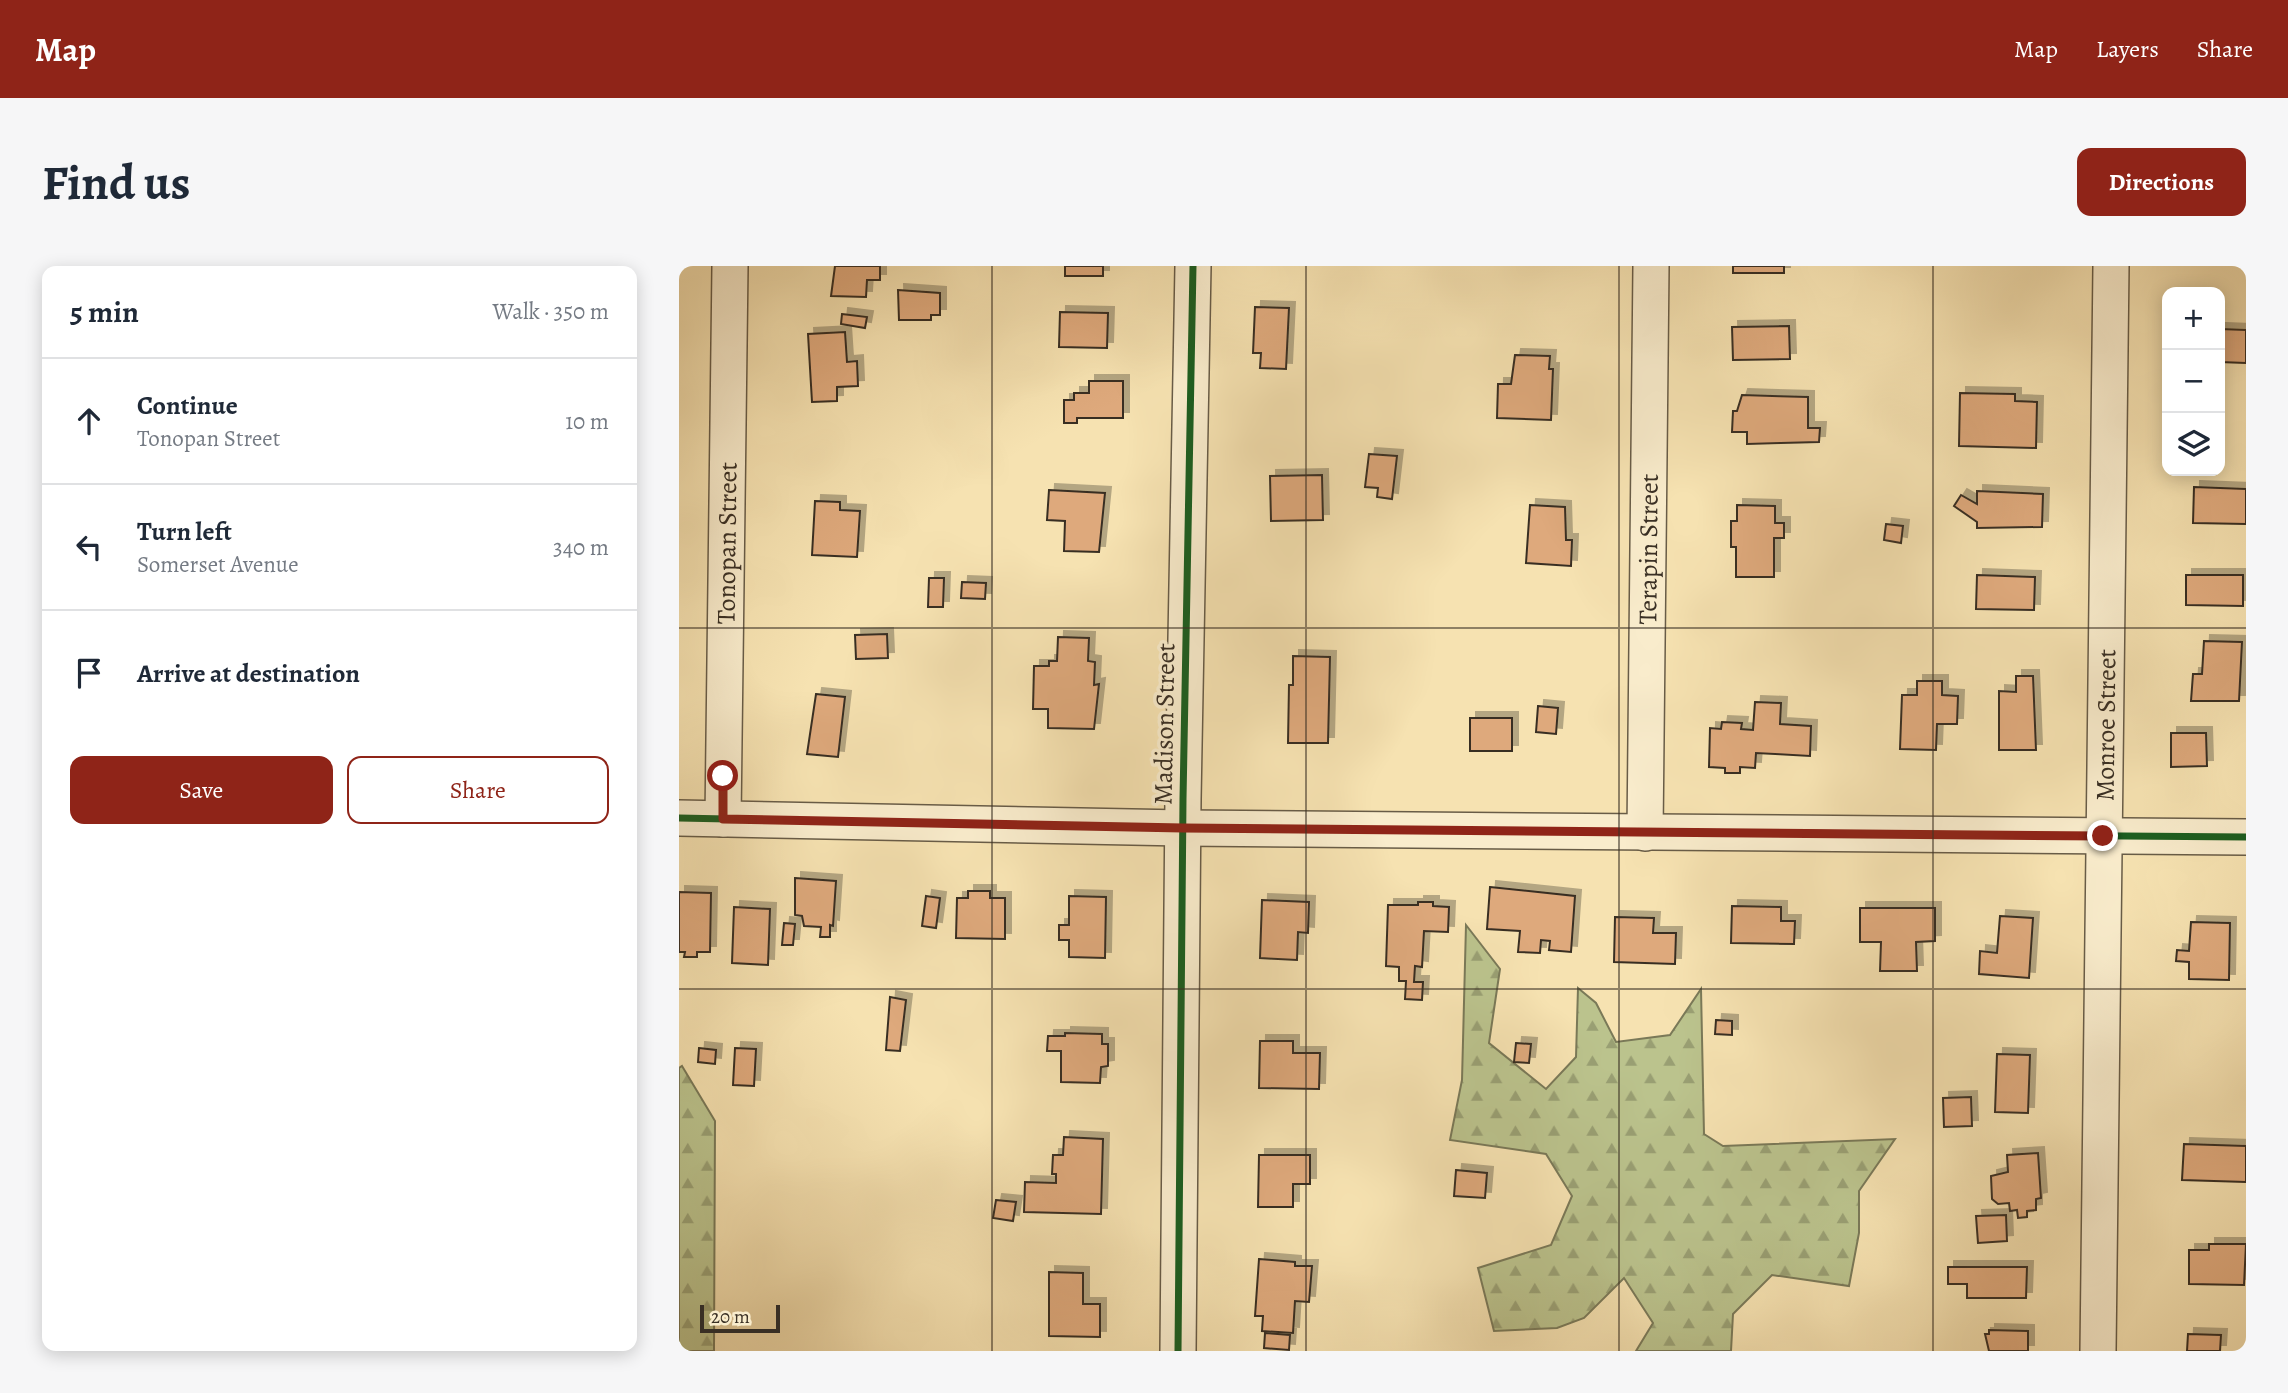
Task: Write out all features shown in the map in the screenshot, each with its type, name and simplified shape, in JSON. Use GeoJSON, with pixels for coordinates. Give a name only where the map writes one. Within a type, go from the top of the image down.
{"type":"FeatureCollection","features":[{"type":"Feature","properties":{"kind":"street","name":"Tonopan Street"},"geometry":{"type":"LineString","coordinates":[[723,819],[730,266]]}},
{"type":"Feature","properties":{"kind":"street","name":"Madison Street"},"geometry":{"type":"LineString","coordinates":[[1178,1351],[1183,828],[1193,266]]}},
{"type":"Feature","properties":{"kind":"street","name":"Terapin Street"},"geometry":{"type":"LineString","coordinates":[[1646,832],[1651,266]]}},
{"type":"Feature","properties":{"kind":"street","name":"Monroe Street"},"geometry":{"type":"LineString","coordinates":[[2098,1351],[2111,266]]}},
{"type":"Feature","properties":{"kind":"street"},"geometry":{"type":"LineString","coordinates":[[679,818],[1183,828],[2246,837]]}},
{"type":"Feature","properties":{"kind":"green space"},"geometry":{"type":"Polygon","coordinates":[[[1466,925],[1500,969],[1489,1043],[1546,1089],[1576,1057],[1578,988],[1596,1003],[1616,1042],[1670,1035],[1701,989],[1704,1134],[1723,1146],[1895,1139],[1859,1191],[1859,1233],[1849,1286],[1772,1275],[1733,1314],[1731,1351],[1636,1351],[1653,1323],[1624,1278],[1584,1318],[1557,1328],[1494,1331],[1478,1268],[1551,1245],[1572,1196],[1546,1154],[1450,1140],[1462,1080],[1466,925]]]}},
{"type":"Feature","properties":{"kind":"green space"},"geometry":{"type":"Polygon","coordinates":[[[682,1066],[715,1121],[714,1351],[679,1351],[679,1068],[682,1066]]]}},
{"type":"Feature","properties":{"kind":"building"},"geometry":{"type":"Polygon","coordinates":[[[835,266],[880,266],[880,280],[867,280],[866,297],[831,296],[835,266]]]}},
{"type":"Feature","properties":{"kind":"building"},"geometry":{"type":"Polygon","coordinates":[[[1065,266],[1103,266],[1103,276],[1065,276],[1065,266]]]}},
{"type":"Feature","properties":{"kind":"building"},"geometry":{"type":"Polygon","coordinates":[[[1733,266],[1784,266],[1784,273],[1733,273],[1733,266]]]}},
{"type":"Feature","properties":{"kind":"building"},"geometry":{"type":"Polygon","coordinates":[[[898,290],[940,293],[940,315],[931,315],[931,320],[899,320],[898,290]]]}},
{"type":"Feature","properties":{"kind":"building"},"geometry":{"type":"Polygon","coordinates":[[[1255,307],[1289,308],[1286,369],[1260,368],[1261,353],[1253,353],[1255,307]]]}},
{"type":"Feature","properties":{"kind":"building"},"geometry":{"type":"Polygon","coordinates":[[[1060,312],[1108,313],[1107,348],[1059,347],[1060,312]]]}},
{"type":"Feature","properties":{"kind":"building"},"geometry":{"type":"Polygon","coordinates":[[[842,314],[867,317],[865,328],[841,324],[842,314]]]}},
{"type":"Feature","properties":{"kind":"building"},"geometry":{"type":"Polygon","coordinates":[[[1789,326],[1790,359],[1733,360],[1732,327],[1789,326]]]}},
{"type":"Feature","properties":{"kind":"building"},"geometry":{"type":"Polygon","coordinates":[[[2225,329],[2246,330],[2246,363],[2225,362],[2225,329]]]}},
{"type":"Feature","properties":{"kind":"building"},"geometry":{"type":"Polygon","coordinates":[[[845,332],[847,362],[857,361],[858,386],[837,387],[837,401],[812,402],[808,334],[845,332]]]}},
{"type":"Feature","properties":{"kind":"building"},"geometry":{"type":"Polygon","coordinates":[[[1515,355],[1550,356],[1549,369],[1553,369],[1551,420],[1497,418],[1498,384],[1511,384],[1515,355]]]}},
{"type":"Feature","properties":{"kind":"building"},"geometry":{"type":"Polygon","coordinates":[[[1089,381],[1123,381],[1123,418],[1077,418],[1077,423],[1064,423],[1064,400],[1074,400],[1074,393],[1089,393],[1089,381]]]}},
{"type":"Feature","properties":{"kind":"building"},"geometry":{"type":"Polygon","coordinates":[[[1960,393],[2015,394],[2015,401],[2037,402],[2036,448],[1959,446],[1960,393]]]}},
{"type":"Feature","properties":{"kind":"building"},"geometry":{"type":"Polygon","coordinates":[[[1742,395],[1808,397],[1808,428],[1820,428],[1819,442],[1747,444],[1747,432],[1732,432],[1733,411],[1737,411],[1742,395]]]}},
{"type":"Feature","properties":{"kind":"building"},"geometry":{"type":"Polygon","coordinates":[[[1369,454],[1397,456],[1392,499],[1377,497],[1378,488],[1365,487],[1369,454]]]}},
{"type":"Feature","properties":{"kind":"building"},"geometry":{"type":"Polygon","coordinates":[[[1322,475],[1323,520],[1271,521],[1270,476],[1322,475]]]}},
{"type":"Feature","properties":{"kind":"building"},"geometry":{"type":"Polygon","coordinates":[[[2194,487],[2246,489],[2246,524],[2193,523],[2194,487]]]}},
{"type":"Feature","properties":{"kind":"building"},"geometry":{"type":"Polygon","coordinates":[[[1049,490],[1105,493],[1099,552],[1064,551],[1065,521],[1047,520],[1049,490]]]}},
{"type":"Feature","properties":{"kind":"building"},"geometry":{"type":"Polygon","coordinates":[[[1977,491],[2043,494],[2042,527],[1977,528],[1977,522],[1954,506],[1961,495],[1977,504],[1977,491]]]}},
{"type":"Feature","properties":{"kind":"building"},"geometry":{"type":"Polygon","coordinates":[[[815,501],[840,502],[840,510],[860,511],[857,557],[812,555],[815,501]]]}},
{"type":"Feature","properties":{"kind":"building"},"geometry":{"type":"Polygon","coordinates":[[[1530,505],[1565,507],[1566,540],[1572,540],[1571,566],[1526,563],[1530,505]]]}},
{"type":"Feature","properties":{"kind":"building"},"geometry":{"type":"Polygon","coordinates":[[[1737,505],[1775,506],[1775,523],[1784,523],[1784,538],[1774,538],[1774,577],[1736,577],[1736,547],[1731,547],[1731,521],[1737,521],[1737,505]]]}},
{"type":"Feature","properties":{"kind":"building"},"geometry":{"type":"Polygon","coordinates":[[[1886,524],[1903,526],[1901,543],[1884,540],[1886,524]]]}},
{"type":"Feature","properties":{"kind":"building"},"geometry":{"type":"Polygon","coordinates":[[[1977,575],[2035,577],[2034,610],[1976,609],[1977,575]]]}},
{"type":"Feature","properties":{"kind":"building"},"geometry":{"type":"Polygon","coordinates":[[[2186,575],[2243,575],[2243,606],[2186,605],[2186,575]]]}},
{"type":"Feature","properties":{"kind":"building"},"geometry":{"type":"Polygon","coordinates":[[[929,578],[944,578],[943,607],[928,607],[929,578]]]}},
{"type":"Feature","properties":{"kind":"building"},"geometry":{"type":"Polygon","coordinates":[[[962,582],[986,583],[985,599],[961,598],[962,582]]]}},
{"type":"Feature","properties":{"kind":"building"},"geometry":{"type":"Polygon","coordinates":[[[887,634],[888,658],[856,659],[855,635],[887,634]]]}},
{"type":"Feature","properties":{"kind":"building"},"geometry":{"type":"Polygon","coordinates":[[[1058,637],[1089,638],[1088,661],[1095,662],[1094,685],[1099,684],[1094,729],[1048,728],[1048,709],[1033,709],[1034,666],[1049,666],[1049,661],[1057,661],[1058,637]]]}},
{"type":"Feature","properties":{"kind":"building"},"geometry":{"type":"Polygon","coordinates":[[[2204,641],[2242,642],[2239,701],[2191,701],[2193,674],[2202,674],[2204,641]]]}},
{"type":"Feature","properties":{"kind":"building"},"geometry":{"type":"Polygon","coordinates":[[[1293,656],[1330,657],[1328,743],[1288,743],[1289,685],[1293,685],[1293,656]]]}},
{"type":"Feature","properties":{"kind":"building"},"geometry":{"type":"Polygon","coordinates":[[[2016,676],[2033,676],[2036,750],[1999,750],[1999,691],[2016,692],[2016,676]]]}},
{"type":"Feature","properties":{"kind":"building"},"geometry":{"type":"Polygon","coordinates":[[[1917,681],[1942,681],[1942,695],[1958,696],[1957,724],[1937,724],[1936,750],[1900,749],[1902,695],[1917,695],[1917,681]]]}},
{"type":"Feature","properties":{"kind":"building"},"geometry":{"type":"Polygon","coordinates":[[[816,694],[845,697],[838,757],[807,754],[816,694]]]}},
{"type":"Feature","properties":{"kind":"building"},"geometry":{"type":"Polygon","coordinates":[[[1755,702],[1781,703],[1780,724],[1811,726],[1810,756],[1756,753],[1755,768],[1740,767],[1740,773],[1725,773],[1725,768],[1709,767],[1710,728],[1721,729],[1722,722],[1742,723],[1741,729],[1753,730],[1755,702]]]}},
{"type":"Feature","properties":{"kind":"building"},"geometry":{"type":"Polygon","coordinates":[[[1538,706],[1558,708],[1556,734],[1536,732],[1538,706]]]}},
{"type":"Feature","properties":{"kind":"building"},"geometry":{"type":"Polygon","coordinates":[[[1470,718],[1512,718],[1512,751],[1470,751],[1470,718]]]}},
{"type":"Feature","properties":{"kind":"building"},"geometry":{"type":"Polygon","coordinates":[[[2171,733],[2206,733],[2207,766],[2171,767],[2171,733]]]}},
{"type":"Feature","properties":{"kind":"building"},"geometry":{"type":"Polygon","coordinates":[[[795,878],[836,881],[830,937],[820,937],[821,927],[804,926],[802,916],[795,915],[795,878]]]}},
{"type":"Feature","properties":{"kind":"building"},"geometry":{"type":"Polygon","coordinates":[[[1490,887],[1575,896],[1571,952],[1549,950],[1550,941],[1541,940],[1540,953],[1518,952],[1520,931],[1487,929],[1490,887]]]}},
{"type":"Feature","properties":{"kind":"building"},"geometry":{"type":"Polygon","coordinates":[[[968,891],[990,891],[990,898],[1005,898],[1005,939],[956,938],[957,898],[968,898],[968,891]]]}},
{"type":"Feature","properties":{"kind":"building"},"geometry":{"type":"Polygon","coordinates":[[[679,892],[711,893],[710,952],[697,952],[697,957],[684,957],[685,952],[679,952],[679,892]]]}},
{"type":"Feature","properties":{"kind":"building"},"geometry":{"type":"Polygon","coordinates":[[[926,896],[940,898],[936,928],[922,926],[926,896]]]}},
{"type":"Feature","properties":{"kind":"building"},"geometry":{"type":"Polygon","coordinates":[[[1069,896],[1106,897],[1105,958],[1069,957],[1069,940],[1059,940],[1059,925],[1069,925],[1069,896]]]}},
{"type":"Feature","properties":{"kind":"building"},"geometry":{"type":"Polygon","coordinates":[[[1262,900],[1309,902],[1308,933],[1298,932],[1297,960],[1260,958],[1262,900]]]}},
{"type":"Feature","properties":{"kind":"building"},"geometry":{"type":"Polygon","coordinates":[[[1418,902],[1433,902],[1433,906],[1449,907],[1448,932],[1424,931],[1422,967],[1415,966],[1414,982],[1423,982],[1422,1000],[1405,999],[1406,981],[1399,981],[1399,967],[1386,966],[1388,905],[1418,905],[1418,902]]]}},
{"type":"Feature","properties":{"kind":"building"},"geometry":{"type":"Polygon","coordinates":[[[1732,906],[1781,907],[1781,921],[1795,921],[1794,944],[1731,943],[1732,906]]]}},
{"type":"Feature","properties":{"kind":"building"},"geometry":{"type":"Polygon","coordinates":[[[734,907],[770,909],[768,965],[732,963],[734,907]]]}},
{"type":"Feature","properties":{"kind":"building"},"geometry":{"type":"Polygon","coordinates":[[[1860,908],[1935,908],[1935,941],[1916,942],[1917,971],[1880,971],[1881,942],[1860,942],[1860,908]]]}},
{"type":"Feature","properties":{"kind":"building"},"geometry":{"type":"Polygon","coordinates":[[[2000,916],[2033,918],[2029,978],[1979,974],[1980,951],[1997,953],[2000,916]]]}},
{"type":"Feature","properties":{"kind":"building"},"geometry":{"type":"Polygon","coordinates":[[[1615,917],[1654,918],[1653,933],[1676,933],[1675,964],[1614,962],[1615,917]]]}},
{"type":"Feature","properties":{"kind":"building"},"geometry":{"type":"Polygon","coordinates":[[[2191,922],[2230,923],[2229,980],[2189,979],[2189,962],[2176,961],[2177,950],[2189,951],[2191,922]]]}},
{"type":"Feature","properties":{"kind":"building"},"geometry":{"type":"Polygon","coordinates":[[[784,923],[795,924],[793,945],[782,945],[784,923]]]}},
{"type":"Feature","properties":{"kind":"building"},"geometry":{"type":"Polygon","coordinates":[[[890,997],[906,1000],[900,1051],[886,1050],[890,997]]]}},
{"type":"Feature","properties":{"kind":"building"},"geometry":{"type":"Polygon","coordinates":[[[1716,1020],[1732,1021],[1732,1035],[1715,1034],[1716,1020]]]}},
{"type":"Feature","properties":{"kind":"building"},"geometry":{"type":"Polygon","coordinates":[[[1065,1033],[1102,1034],[1102,1044],[1108,1044],[1108,1066],[1101,1067],[1100,1083],[1061,1082],[1061,1051],[1047,1051],[1048,1036],[1065,1036],[1065,1033]]]}},
{"type":"Feature","properties":{"kind":"building"},"geometry":{"type":"Polygon","coordinates":[[[1260,1041],[1293,1041],[1293,1053],[1320,1053],[1319,1089],[1259,1088],[1260,1041]]]}},
{"type":"Feature","properties":{"kind":"building"},"geometry":{"type":"Polygon","coordinates":[[[1516,1043],[1531,1044],[1529,1063],[1514,1062],[1516,1043]]]}},
{"type":"Feature","properties":{"kind":"building"},"geometry":{"type":"Polygon","coordinates":[[[699,1048],[716,1050],[715,1064],[698,1062],[699,1048]]]}},
{"type":"Feature","properties":{"kind":"building"},"geometry":{"type":"Polygon","coordinates":[[[735,1048],[756,1049],[754,1086],[733,1085],[735,1048]]]}},
{"type":"Feature","properties":{"kind":"building"},"geometry":{"type":"Polygon","coordinates":[[[1997,1054],[2030,1055],[2028,1113],[1995,1112],[1997,1054]]]}},
{"type":"Feature","properties":{"kind":"building"},"geometry":{"type":"Polygon","coordinates":[[[1971,1097],[1972,1126],[1944,1127],[1943,1098],[1971,1097]]]}},
{"type":"Feature","properties":{"kind":"building"},"geometry":{"type":"Polygon","coordinates":[[[1064,1137],[1103,1139],[1101,1214],[1024,1212],[1025,1182],[1056,1183],[1056,1174],[1052,1174],[1053,1155],[1063,1155],[1064,1137]]]}},
{"type":"Feature","properties":{"kind":"building"},"geometry":{"type":"Polygon","coordinates":[[[2184,1144],[2246,1146],[2246,1182],[2182,1180],[2184,1144]]]}},
{"type":"Feature","properties":{"kind":"building"},"geometry":{"type":"Polygon","coordinates":[[[2038,1153],[2041,1198],[2036,1199],[2036,1210],[2027,1211],[2027,1217],[2018,1218],[2017,1210],[2010,1211],[2009,1203],[1998,1204],[1992,1199],[1991,1176],[2008,1172],[2007,1155],[2038,1153]]]}},
{"type":"Feature","properties":{"kind":"building"},"geometry":{"type":"Polygon","coordinates":[[[1259,1155],[1310,1155],[1310,1184],[1293,1184],[1293,1207],[1258,1207],[1259,1155]]]}},
{"type":"Feature","properties":{"kind":"building"},"geometry":{"type":"Polygon","coordinates":[[[1456,1170],[1487,1173],[1485,1198],[1454,1196],[1456,1170]]]}},
{"type":"Feature","properties":{"kind":"building"},"geometry":{"type":"Polygon","coordinates":[[[996,1200],[1016,1202],[1013,1221],[993,1218],[996,1200]]]}},
{"type":"Feature","properties":{"kind":"building"},"geometry":{"type":"Polygon","coordinates":[[[2006,1215],[2007,1241],[1978,1243],[1976,1216],[2006,1215]]]}},
{"type":"Feature","properties":{"kind":"building"},"geometry":{"type":"Polygon","coordinates":[[[2209,1244],[2246,1244],[2244,1285],[2189,1284],[2189,1250],[2209,1250],[2209,1244]]]}},
{"type":"Feature","properties":{"kind":"building"},"geometry":{"type":"Polygon","coordinates":[[[1259,1259],[1295,1262],[1295,1266],[1312,1266],[1309,1302],[1295,1301],[1293,1333],[1262,1331],[1263,1316],[1255,1316],[1259,1259]]]}},
{"type":"Feature","properties":{"kind":"building"},"geometry":{"type":"Polygon","coordinates":[[[1948,1267],[2027,1267],[2026,1298],[1967,1298],[1967,1284],[1948,1284],[1948,1267]]]}},
{"type":"Feature","properties":{"kind":"building"},"geometry":{"type":"Polygon","coordinates":[[[1049,1272],[1083,1273],[1083,1304],[1100,1304],[1100,1337],[1049,1336],[1049,1272]]]}},
{"type":"Feature","properties":{"kind":"building"},"geometry":{"type":"Polygon","coordinates":[[[1989,1330],[2028,1331],[2028,1351],[1989,1351],[1985,1334],[1989,1334],[1989,1330]]]}},
{"type":"Feature","properties":{"kind":"building"},"geometry":{"type":"Polygon","coordinates":[[[1265,1333],[1290,1335],[1289,1350],[1264,1348],[1265,1333]]]}},
{"type":"Feature","properties":{"kind":"building"},"geometry":{"type":"Polygon","coordinates":[[[2188,1334],[2221,1335],[2220,1351],[2187,1351],[2188,1334]]]}},
{"type":"Feature","properties":{"kind":"cycle path"},"geometry":{"type":"LineString","coordinates":[[1178,1351],[1183,799],[1193,266]]}},
{"type":"Feature","properties":{"kind":"cycle path"},"geometry":{"type":"LineString","coordinates":[[679,818],[1183,828],[2246,837]]}},
{"type":"Feature","properties":{"kind":"route"},"geometry":{"type":"LineString","coordinates":[[723,776],[723,819],[1183,828],[2103,836]]}}]}
